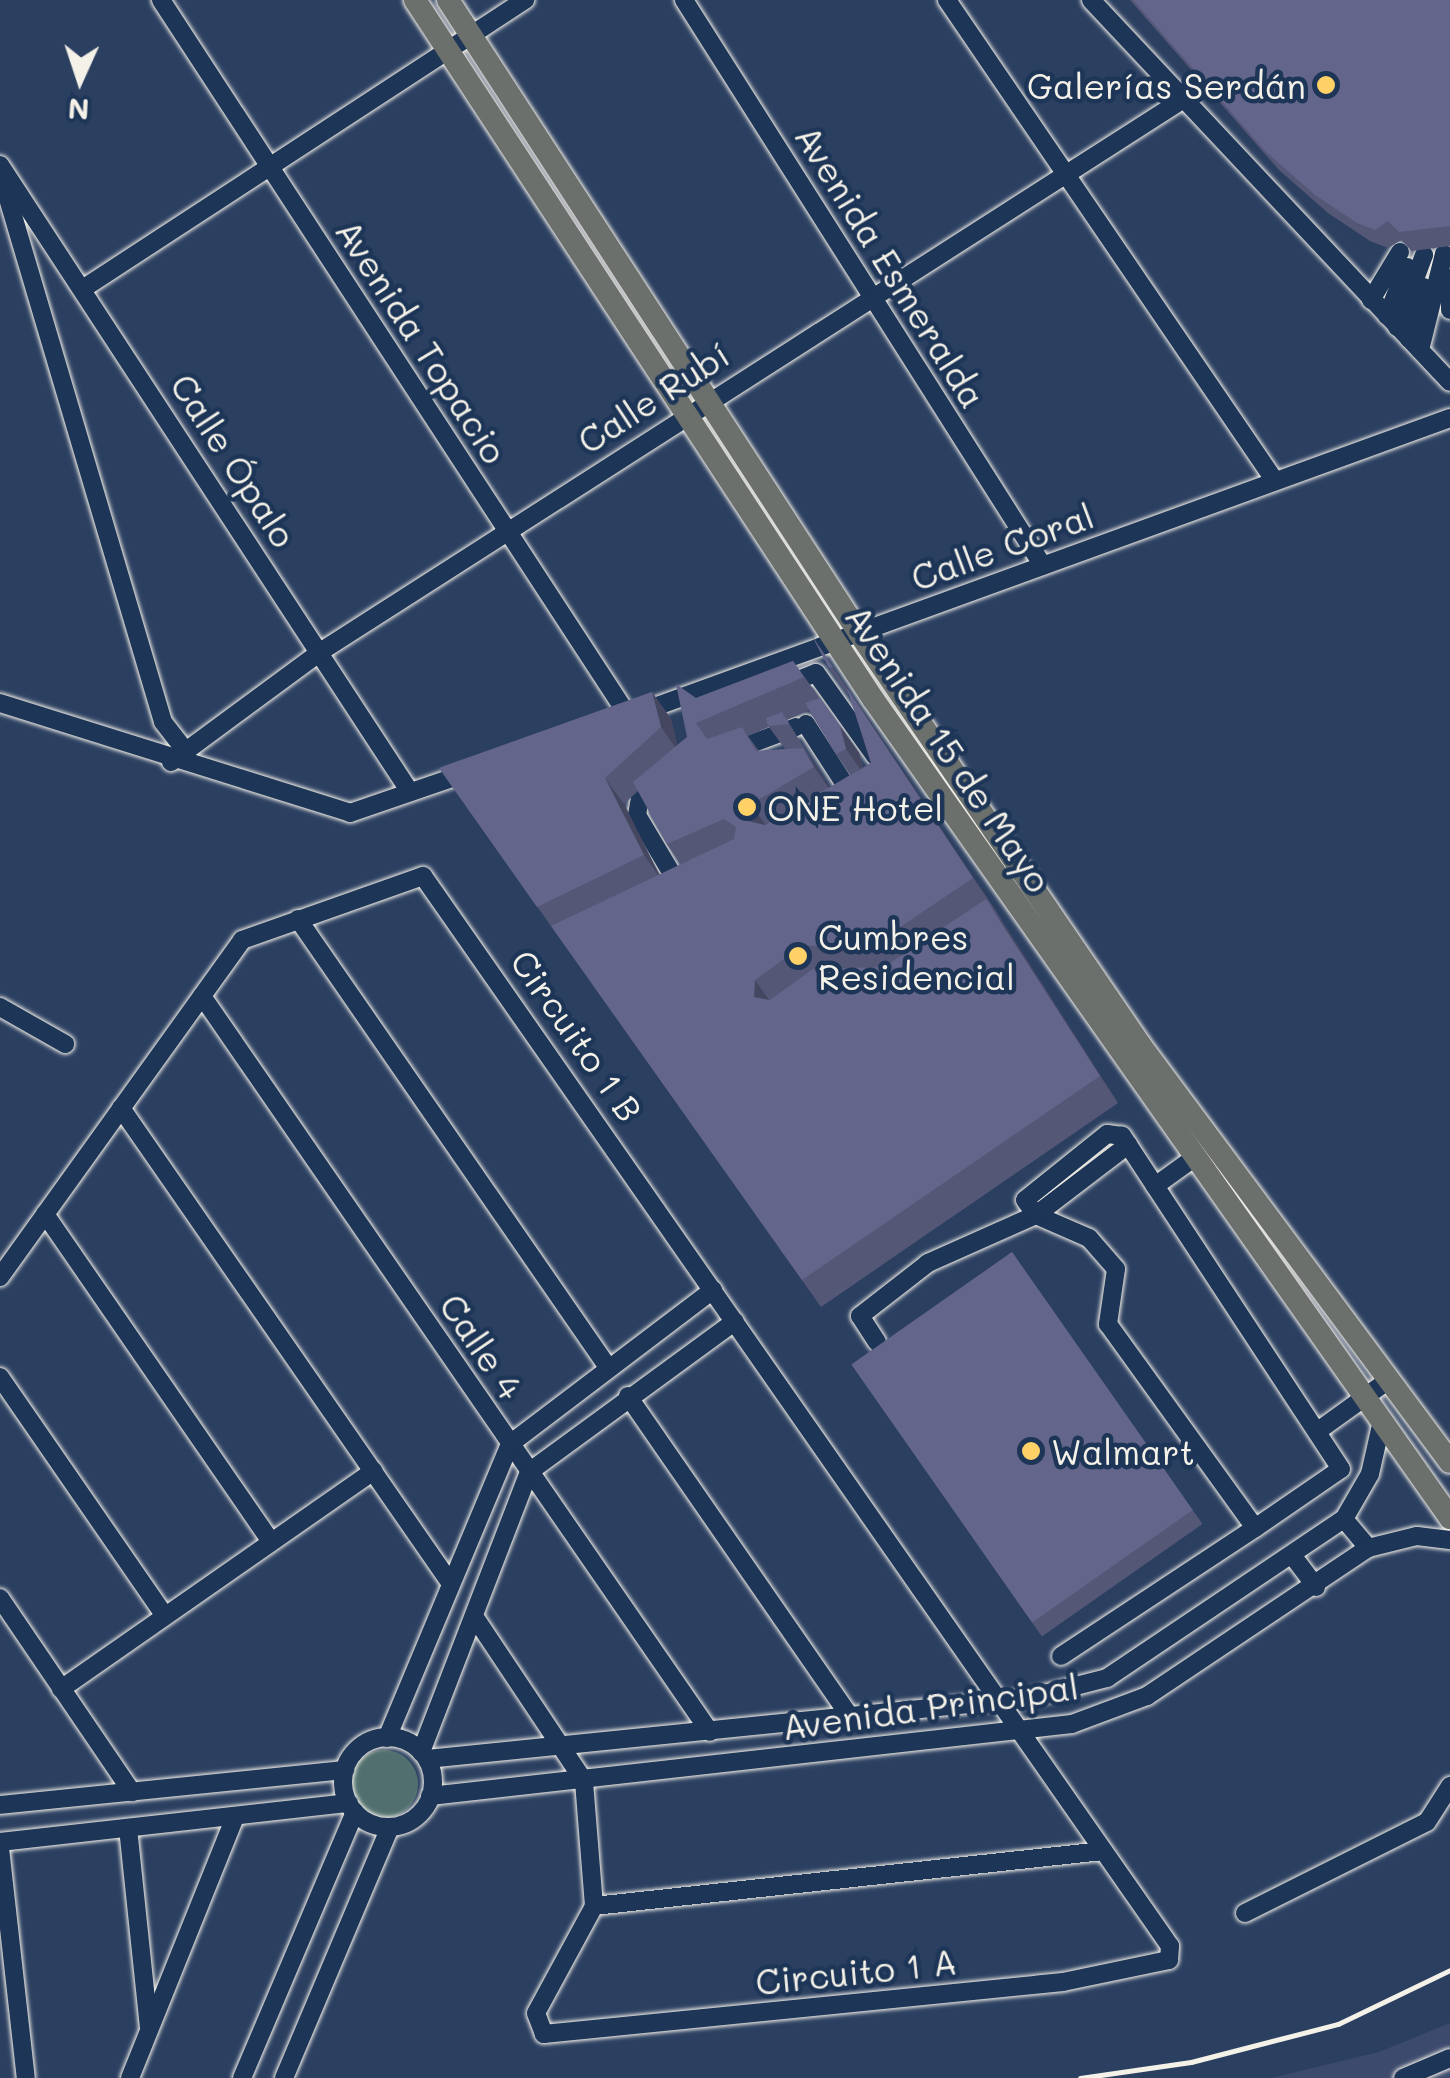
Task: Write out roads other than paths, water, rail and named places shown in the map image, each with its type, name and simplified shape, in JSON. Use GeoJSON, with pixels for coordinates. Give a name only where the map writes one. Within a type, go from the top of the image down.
{"type":"FeatureCollection","features":[{"type":"Feature","properties":{"kind":"main road","name":"Avenida 15 de Mayo"},"geometry":{"type":"LineString","coordinates":[[414,0],[896,732],[1006,911],[1122,1062],[1450,1518]]}},
{"type":"Feature","properties":{"kind":"main road","name":"Avenida 15 de Mayo"},"geometry":{"type":"LineString","coordinates":[[448,0],[859,633],[1141,1046],[1450,1462]]}},
{"type":"Feature","properties":{"kind":"main road"},"geometry":{"type":"LineString","coordinates":[[1122,1062],[1141,1046]]}},
{"type":"Feature","properties":{"kind":"street","name":"Avenida Topacio"},"geometry":{"type":"LineString","coordinates":[[161,0],[508,530],[620,720]]}},
{"type":"Feature","properties":{"kind":"street"},"geometry":{"type":"LineString","coordinates":[[84,288],[525,0]]}},
{"type":"Feature","properties":{"kind":"street","name":"Avenida Esmeralda"},"geometry":{"type":"LineString","coordinates":[[684,0],[1043,566]]}},
{"type":"Feature","properties":{"kind":"street"},"geometry":{"type":"LineString","coordinates":[[947,0],[1274,481]]}},
{"type":"Feature","properties":{"kind":"street"},"geometry":{"type":"LineString","coordinates":[[1091,0],[1180,102],[1450,382]]}},
{"type":"Feature","properties":{"kind":"street","name":"Calle Rubí"},"geometry":{"type":"LineString","coordinates":[[179,757],[320,652],[1063,168],[1180,102]]}},
{"type":"Feature","properties":{"kind":"street"},"geometry":{"type":"LineString","coordinates":[[0,169],[6,216],[163,722],[179,757]]}},
{"type":"Feature","properties":{"kind":"street","name":"Calle Ópalo"},"geometry":{"type":"LineString","coordinates":[[0,169],[84,288],[410,792]]}},
{"type":"Feature","properties":{"kind":"street"},"geometry":{"type":"LineString","coordinates":[[1371,300],[1423,254]]}},
{"type":"Feature","properties":{"kind":"street"},"geometry":{"type":"LineString","coordinates":[[1403,333],[1423,254]]}},
{"type":"Feature","properties":{"kind":"street"},"geometry":{"type":"LineString","coordinates":[[1403,333],[1423,254]]}},
{"type":"Feature","properties":{"kind":"street"},"geometry":{"type":"LineString","coordinates":[[1450,278],[1450,310]]}},
{"type":"Feature","properties":{"kind":"street","name":"Calle Coral"},"geometry":{"type":"LineString","coordinates":[[620,720],[681,706],[834,642],[1450,418]]}},
{"type":"Feature","properties":{"kind":"street"},"geometry":{"type":"LineString","coordinates":[[764,693],[816,673],[870,747],[876,783],[843,802],[828,762],[806,724]]}},
{"type":"Feature","properties":{"kind":"street"},"geometry":{"type":"LineString","coordinates":[[727,754],[873,699]]}},
{"type":"Feature","properties":{"kind":"street"},"geometry":{"type":"LineString","coordinates":[[0,703],[350,813],[483,767]]}},
{"type":"Feature","properties":{"kind":"street"},"geometry":{"type":"LineString","coordinates":[[870,747],[896,732]]}},
{"type":"Feature","properties":{"kind":"street"},"geometry":{"type":"LineString","coordinates":[[769,738],[770,762]]}},
{"type":"Feature","properties":{"kind":"street"},"geometry":{"type":"LineString","coordinates":[[801,766],[828,762]]}},
{"type":"Feature","properties":{"kind":"street"},"geometry":{"type":"LineString","coordinates":[[672,779],[636,804],[680,887]]}},
{"type":"Feature","properties":{"kind":"street","name":"Circuito 1 B"},"geometry":{"type":"LineString","coordinates":[[0,1276],[242,940],[403,878],[434,885],[1019,1734]]}},
{"type":"Feature","properties":{"kind":"street"},"geometry":{"type":"LineString","coordinates":[[298,919],[608,1366]]}},
{"type":"Feature","properties":{"kind":"street","name":"Calle 4"},"geometry":{"type":"LineString","coordinates":[[202,996],[710,1732]]}},
{"type":"Feature","properties":{"kind":"street"},"geometry":{"type":"LineString","coordinates":[[0,1007],[65,1044]]}},
{"type":"Feature","properties":{"kind":"street"},"geometry":{"type":"LineString","coordinates":[[121,1108],[449,1580]]}},
{"type":"Feature","properties":{"kind":"street"},"geometry":{"type":"LineString","coordinates":[[1060,1656],[1255,1528],[1341,1468],[1322,1428],[1128,1145],[1107,1134],[1026,1192],[1036,1215],[1089,1238],[1116,1269],[1108,1324],[1255,1528]]}},
{"type":"Feature","properties":{"kind":"street"},"geometry":{"type":"LineString","coordinates":[[1155,1186],[1191,1160]]}},
{"type":"Feature","properties":{"kind":"street"},"geometry":{"type":"LineString","coordinates":[[45,1214],[272,1542]]}},
{"type":"Feature","properties":{"kind":"street"},"geometry":{"type":"LineString","coordinates":[[877,1342],[860,1316],[928,1262],[1036,1215]]}},
{"type":"Feature","properties":{"kind":"street"},"geometry":{"type":"LineString","coordinates":[[386,1738],[449,1580],[510,1444],[713,1290]]}},
{"type":"Feature","properties":{"kind":"street"},"geometry":{"type":"LineString","coordinates":[[284,2078],[390,1827],[418,1816],[430,1796],[424,1756],[528,1472],[734,1321]]}},
{"type":"Feature","properties":{"kind":"street"},"geometry":{"type":"LineString","coordinates":[[0,1377],[165,1616]]}},
{"type":"Feature","properties":{"kind":"street"},"geometry":{"type":"LineString","coordinates":[[1322,1428],[1390,1380]]}},
{"type":"Feature","properties":{"kind":"street"},"geometry":{"type":"LineString","coordinates":[[628,1396],[850,1716]]}},
{"type":"Feature","properties":{"kind":"street","name":"Avenida Principal"},"geometry":{"type":"LineString","coordinates":[[424,1756],[565,1747],[996,1702],[1107,1678],[1344,1519],[1370,1474],[1381,1425]]}},
{"type":"Feature","properties":{"kind":"street"},"geometry":{"type":"LineString","coordinates":[[61,1689],[373,1472]]}},
{"type":"Feature","properties":{"kind":"street"},"geometry":{"type":"LineString","coordinates":[[1344,1519],[1368,1548]]}},
{"type":"Feature","properties":{"kind":"street","name":"Avenida Principal"},"geometry":{"type":"LineString","coordinates":[[430,1796],[1019,1734],[1146,1696],[1316,1587],[1368,1548],[1416,1536],[1450,1540]]}},
{"type":"Feature","properties":{"kind":"street"},"geometry":{"type":"LineString","coordinates":[[1292,1555],[1316,1587]]}},
{"type":"Feature","properties":{"kind":"street"},"geometry":{"type":"LineString","coordinates":[[0,1598],[132,1792]]}},
{"type":"Feature","properties":{"kind":"street"},"geometry":{"type":"LineString","coordinates":[[474,1616],[565,1747],[584,1782],[594,1906],[1103,1851]]}},
{"type":"Feature","properties":{"kind":"street","name":"Circuito 1 A"},"geometry":{"type":"LineString","coordinates":[[594,1906],[536,2013],[544,2034],[1160,1967],[1170,1946],[1019,1734]]}},
{"type":"Feature","properties":{"kind":"street"},"geometry":{"type":"LineString","coordinates":[[0,1805],[345,1770],[366,1743],[386,1738],[424,1756]]}},
{"type":"Feature","properties":{"kind":"street"},"geometry":{"type":"LineString","coordinates":[[242,2078],[352,1807],[345,1770]]}},
{"type":"Feature","properties":{"kind":"street"},"geometry":{"type":"LineString","coordinates":[[1245,1914],[1426,1822],[1450,1786]]}},
{"type":"Feature","properties":{"kind":"street"},"geometry":{"type":"LineString","coordinates":[[26,2078],[0,1845],[128,1828],[352,1807],[390,1827]]}},
{"type":"Feature","properties":{"kind":"street"},"geometry":{"type":"LineString","coordinates":[[130,2078],[235,1817]]}},
{"type":"Feature","properties":{"kind":"street"},"geometry":{"type":"LineString","coordinates":[[128,1828],[150,2030]]}},
{"type":"Feature","properties":{"kind":"street"},"geometry":{"type":"LineString","coordinates":[[1403,2078],[1450,2058]]}},
{"type":"Feature","properties":{"kind":"railway"},"geometry":{"type":"LineString","coordinates":[[1080,2078],[1191,2062],[1338,2024],[1450,1970]]}},
{"type":"Feature","properties":{"kind":"place","name":"Galerías Serdán"},"geometry":{"type":"Point","coordinates":[1326,85]}},
{"type":"Feature","properties":{"kind":"place","name":"ONE Hotel"},"geometry":{"type":"Point","coordinates":[747,807]}},
{"type":"Feature","properties":{"kind":"place","name":"Cumbres Residencial"},"geometry":{"type":"Point","coordinates":[798,956]}},
{"type":"Feature","properties":{"kind":"place","name":"Walmart"},"geometry":{"type":"Point","coordinates":[1031,1451]}}]}
